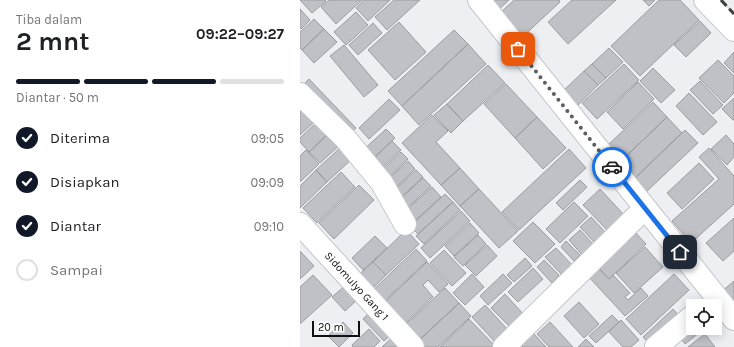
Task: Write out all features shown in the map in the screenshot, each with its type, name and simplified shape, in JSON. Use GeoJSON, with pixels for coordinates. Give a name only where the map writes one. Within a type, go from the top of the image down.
{"type":"FeatureCollection","features":[{"type":"Feature","properties":{"kind":"street"},"geometry":{"type":"LineString","coordinates":[[479,0],[645,208],[709,299]]}},
{"type":"Feature","properties":{"kind":"street"},"geometry":{"type":"LineString","coordinates":[[705,0],[734,30]]}},
{"type":"Feature","properties":{"kind":"street"},"geometry":{"type":"LineString","coordinates":[[300,94],[345,138],[382,183],[405,224]]}},
{"type":"Feature","properties":{"kind":"street"},"geometry":{"type":"LineString","coordinates":[[504,347],[645,208]]}},
{"type":"Feature","properties":{"kind":"street","name":"Sidomulyo Gang 1"},"geometry":{"type":"LineString","coordinates":[[300,224],[413,347]]}},
{"type":"Feature","properties":{"kind":"street"},"geometry":{"type":"LineString","coordinates":[[722,310],[734,320]]}},
{"type":"Feature","properties":{"kind":"street"},"geometry":{"type":"LineString","coordinates":[[656,347],[686,322]]}},
{"type":"Feature","properties":{"kind":"building"},"geometry":{"type":"Polygon","coordinates":[[[300,0],[325,0],[326,1],[312,13],[300,0]]]}},
{"type":"Feature","properties":{"kind":"building"},"geometry":{"type":"Polygon","coordinates":[[[329,0],[362,0],[336,24],[321,7],[329,0]]]}},
{"type":"Feature","properties":{"kind":"building"},"geometry":{"type":"Polygon","coordinates":[[[364,0],[390,0],[368,21],[356,8],[364,0]]]}},
{"type":"Feature","properties":{"kind":"building"},"geometry":{"type":"Polygon","coordinates":[[[394,0],[420,0],[387,30],[375,17],[394,0]]]}},
{"type":"Feature","properties":{"kind":"building"},"geometry":{"type":"Polygon","coordinates":[[[486,0],[509,0],[497,11],[486,0]]]}},
{"type":"Feature","properties":{"kind":"building"},"geometry":{"type":"Polygon","coordinates":[[[514,0],[559,0],[560,2],[519,40],[497,16],[514,0]]]}},
{"type":"Feature","properties":{"kind":"building"},"geometry":{"type":"Polygon","coordinates":[[[572,0],[616,0],[568,44],[548,22],[572,0]]]}},
{"type":"Feature","properties":{"kind":"building"},"geometry":{"type":"Polygon","coordinates":[[[643,0],[655,0],[649,6],[643,0]]]}},
{"type":"Feature","properties":{"kind":"building"},"geometry":{"type":"Polygon","coordinates":[[[659,0],[680,0],[699,20],[640,76],[611,46],[659,0]]]}},
{"type":"Feature","properties":{"kind":"building"},"geometry":{"type":"Polygon","coordinates":[[[300,9],[310,20],[301,29],[300,28],[300,9]]]}},
{"type":"Feature","properties":{"kind":"building"},"geometry":{"type":"Polygon","coordinates":[[[356,12],[368,25],[346,45],[334,32],[356,12]]]}},
{"type":"Feature","properties":{"kind":"building"},"geometry":{"type":"Polygon","coordinates":[[[314,19],[324,29],[302,50],[300,48],[300,32],[314,19]]]}},
{"type":"Feature","properties":{"kind":"building"},"geometry":{"type":"Polygon","coordinates":[[[700,21],[711,33],[686,57],[674,45],[700,21]]]}},
{"type":"Feature","properties":{"kind":"building"},"geometry":{"type":"Polygon","coordinates":[[[399,22],[426,52],[395,80],[368,50],[399,22]]]}},
{"type":"Feature","properties":{"kind":"building"},"geometry":{"type":"Polygon","coordinates":[[[373,23],[382,33],[358,55],[349,45],[373,23]]]}},
{"type":"Feature","properties":{"kind":"building"},"geometry":{"type":"Polygon","coordinates":[[[324,29],[337,42],[314,63],[302,50],[324,29]]]}},
{"type":"Feature","properties":{"kind":"building"},"geometry":{"type":"Polygon","coordinates":[[[454,30],[468,44],[402,106],[388,91],[454,30]]]}},
{"type":"Feature","properties":{"kind":"building"},"geometry":{"type":"Polygon","coordinates":[[[468,44],[486,64],[419,125],[402,106],[468,44]]]}},
{"type":"Feature","properties":{"kind":"building"},"geometry":{"type":"Polygon","coordinates":[[[344,45],[378,85],[364,97],[330,56],[344,45]]]}},
{"type":"Feature","properties":{"kind":"building"},"geometry":{"type":"Polygon","coordinates":[[[609,48],[623,62],[606,78],[592,64],[609,48]]]}},
{"type":"Feature","properties":{"kind":"building"},"geometry":{"type":"Polygon","coordinates":[[[734,52],[734,73],[724,63],[734,52]]]}},
{"type":"Feature","properties":{"kind":"building"},"geometry":{"type":"Polygon","coordinates":[[[718,60],[734,76],[734,93],[724,103],[699,78],[718,60]]]}},
{"type":"Feature","properties":{"kind":"building"},"geometry":{"type":"Polygon","coordinates":[[[592,64],[606,78],[598,85],[584,71],[592,64]]]}},
{"type":"Feature","properties":{"kind":"building"},"geometry":{"type":"Polygon","coordinates":[[[624,64],[639,80],[597,119],[582,103],[624,64]]]}},
{"type":"Feature","properties":{"kind":"building"},"geometry":{"type":"Polygon","coordinates":[[[488,65],[505,83],[463,121],[447,104],[488,65]]]}},
{"type":"Feature","properties":{"kind":"building"},"geometry":{"type":"Polygon","coordinates":[[[653,68],[675,90],[661,103],[640,81],[653,68]]]}},
{"type":"Feature","properties":{"kind":"building"},"geometry":{"type":"Polygon","coordinates":[[[584,71],[598,85],[575,108],[560,94],[584,71]]]}},
{"type":"Feature","properties":{"kind":"building"},"geometry":{"type":"Polygon","coordinates":[[[309,79],[356,128],[347,137],[300,88],[309,79]]]}},
{"type":"Feature","properties":{"kind":"building"},"geometry":{"type":"Polygon","coordinates":[[[700,81],[723,105],[713,114],[690,90],[700,81]]]}},
{"type":"Feature","properties":{"kind":"building"},"geometry":{"type":"Polygon","coordinates":[[[638,82],[654,99],[623,129],[607,112],[638,82]]]}},
{"type":"Feature","properties":{"kind":"building"},"geometry":{"type":"Polygon","coordinates":[[[506,84],[537,117],[515,138],[484,104],[506,84]]]}},
{"type":"Feature","properties":{"kind":"building"},"geometry":{"type":"Polygon","coordinates":[[[689,93],[717,122],[703,135],[676,106],[689,93]]]}},
{"type":"Feature","properties":{"kind":"building"},"geometry":{"type":"Polygon","coordinates":[[[734,98],[734,120],[733,120],[722,109],[734,98]]]}},
{"type":"Feature","properties":{"kind":"building"},"geometry":{"type":"Polygon","coordinates":[[[389,99],[400,110],[369,139],[359,128],[389,99]]]}},
{"type":"Feature","properties":{"kind":"building"},"geometry":{"type":"Polygon","coordinates":[[[653,102],[667,117],[619,163],[605,148],[653,102]]]}},
{"type":"Feature","properties":{"kind":"building"},"geometry":{"type":"Polygon","coordinates":[[[447,104],[463,121],[451,133],[434,115],[447,104]]]}},
{"type":"Feature","properties":{"kind":"building"},"geometry":{"type":"Polygon","coordinates":[[[300,107],[314,122],[300,135],[300,107]]]}},
{"type":"Feature","properties":{"kind":"building"},"geometry":{"type":"Polygon","coordinates":[[[432,115],[448,131],[436,142],[460,168],[441,185],[402,143],[432,115]]]}},
{"type":"Feature","properties":{"kind":"building"},"geometry":{"type":"Polygon","coordinates":[[[537,117],[566,148],[543,169],[515,138],[537,117]]]}},
{"type":"Feature","properties":{"kind":"building"},"geometry":{"type":"Polygon","coordinates":[[[667,117],[682,133],[634,179],[619,163],[667,117]]]}},
{"type":"Feature","properties":{"kind":"building"},"geometry":{"type":"Polygon","coordinates":[[[320,119],[331,131],[309,152],[300,142],[300,138],[320,119]]]}},
{"type":"Feature","properties":{"kind":"building"},"geometry":{"type":"Polygon","coordinates":[[[386,129],[395,138],[368,163],[359,154],[386,129]]]}},
{"type":"Feature","properties":{"kind":"building"},"geometry":{"type":"Polygon","coordinates":[[[685,130],[698,143],[646,192],[634,179],[685,130]]]}},
{"type":"Feature","properties":{"kind":"building"},"geometry":{"type":"Polygon","coordinates":[[[331,131],[342,143],[320,163],[309,152],[331,131]]]}},
{"type":"Feature","properties":{"kind":"building"},"geometry":{"type":"Polygon","coordinates":[[[726,135],[734,144],[734,157],[727,165],[711,149],[726,135]]]}},
{"type":"Feature","properties":{"kind":"building"},"geometry":{"type":"Polygon","coordinates":[[[392,141],[401,150],[376,173],[368,164],[392,141]]]}},
{"type":"Feature","properties":{"kind":"building"},"geometry":{"type":"Polygon","coordinates":[[[342,146],[353,158],[327,182],[316,170],[342,146]]]}},
{"type":"Feature","properties":{"kind":"building"},"geometry":{"type":"Polygon","coordinates":[[[709,148],[734,176],[734,204],[691,243],[672,221],[719,179],[699,157],[709,148]]]}},
{"type":"Feature","properties":{"kind":"building"},"geometry":{"type":"Polygon","coordinates":[[[569,149],[586,168],[519,230],[502,212],[569,149]]]}},
{"type":"Feature","properties":{"kind":"building"},"geometry":{"type":"Polygon","coordinates":[[[306,150],[319,164],[300,182],[300,156],[306,150]]]}},
{"type":"Feature","properties":{"kind":"building"},"geometry":{"type":"Polygon","coordinates":[[[401,152],[408,159],[385,181],[378,173],[401,152]]]}},
{"type":"Feature","properties":{"kind":"building"},"geometry":{"type":"Polygon","coordinates":[[[408,161],[415,169],[392,191],[384,183],[408,161]]]}},
{"type":"Feature","properties":{"kind":"building"},"geometry":{"type":"Polygon","coordinates":[[[699,163],[714,179],[682,209],[667,193],[699,163]]]}},
{"type":"Feature","properties":{"kind":"building"},"geometry":{"type":"Polygon","coordinates":[[[460,168],[479,189],[460,206],[441,185],[460,168]]]}},
{"type":"Feature","properties":{"kind":"building"},"geometry":{"type":"Polygon","coordinates":[[[316,170],[327,182],[300,208],[300,186],[316,170]]]}},
{"type":"Feature","properties":{"kind":"building"},"geometry":{"type":"Polygon","coordinates":[[[416,170],[423,177],[399,199],[392,192],[416,170]]]}},
{"type":"Feature","properties":{"kind":"building"},"geometry":{"type":"Polygon","coordinates":[[[341,172],[355,187],[317,223],[303,208],[341,172]]]}},
{"type":"Feature","properties":{"kind":"building"},"geometry":{"type":"Polygon","coordinates":[[[423,178],[431,186],[405,210],[397,202],[423,178]]]}},
{"type":"Feature","properties":{"kind":"building"},"geometry":{"type":"Polygon","coordinates":[[[580,180],[587,187],[563,210],[556,203],[580,180]]]}},
{"type":"Feature","properties":{"kind":"building"},"geometry":{"type":"Polygon","coordinates":[[[359,185],[374,200],[334,239],[319,223],[359,185]]]}},
{"type":"Feature","properties":{"kind":"building"},"geometry":{"type":"Polygon","coordinates":[[[432,187],[441,197],[412,224],[403,213],[432,187]]]}},
{"type":"Feature","properties":{"kind":"building"},"geometry":{"type":"Polygon","coordinates":[[[479,189],[518,231],[499,248],[460,206],[479,189]]]}},
{"type":"Feature","properties":{"kind":"building"},"geometry":{"type":"Polygon","coordinates":[[[600,189],[626,217],[609,232],[583,205],[600,189]]]}},
{"type":"Feature","properties":{"kind":"building"},"geometry":{"type":"Polygon","coordinates":[[[445,194],[453,202],[418,234],[410,226],[445,194]]]}},
{"type":"Feature","properties":{"kind":"building"},"geometry":{"type":"Polygon","coordinates":[[[453,202],[460,210],[424,244],[416,236],[453,202]]]}},
{"type":"Feature","properties":{"kind":"building"},"geometry":{"type":"Polygon","coordinates":[[[574,202],[588,216],[560,243],[546,229],[574,202]]]}},
{"type":"Feature","properties":{"kind":"building"},"geometry":{"type":"Polygon","coordinates":[[[461,211],[470,221],[430,258],[421,248],[461,211]]]}},
{"type":"Feature","properties":{"kind":"building"},"geometry":{"type":"Polygon","coordinates":[[[591,217],[608,235],[597,245],[580,227],[591,217]]]}},
{"type":"Feature","properties":{"kind":"building"},"geometry":{"type":"Polygon","coordinates":[[[734,218],[734,251],[723,261],[706,243],[734,218]]]}},
{"type":"Feature","properties":{"kind":"building"},"geometry":{"type":"Polygon","coordinates":[[[533,222],[555,244],[535,263],[513,241],[533,222]]]}},
{"type":"Feature","properties":{"kind":"building"},"geometry":{"type":"Polygon","coordinates":[[[470,223],[479,233],[454,256],[445,246],[470,223]]]}},
{"type":"Feature","properties":{"kind":"building"},"geometry":{"type":"Polygon","coordinates":[[[406,230],[419,244],[386,275],[373,262],[406,230]]]}},
{"type":"Feature","properties":{"kind":"building"},"geometry":{"type":"Polygon","coordinates":[[[580,230],[594,245],[583,256],[569,240],[580,230]]]}},
{"type":"Feature","properties":{"kind":"building"},"geometry":{"type":"Polygon","coordinates":[[[634,231],[646,244],[609,279],[597,266],[634,231]]]}},
{"type":"Feature","properties":{"kind":"building"},"geometry":{"type":"Polygon","coordinates":[[[478,235],[486,244],[463,266],[454,257],[478,235]]]}},
{"type":"Feature","properties":{"kind":"building"},"geometry":{"type":"Polygon","coordinates":[[[375,236],[387,248],[363,270],[352,258],[375,236]]]}},
{"type":"Feature","properties":{"kind":"building"},"geometry":{"type":"Polygon","coordinates":[[[566,241],[580,255],[574,261],[561,247],[566,241]]]}},
{"type":"Feature","properties":{"kind":"building"},"geometry":{"type":"Polygon","coordinates":[[[487,245],[497,256],[476,276],[465,265],[487,245]]]}},
{"type":"Feature","properties":{"kind":"building"},"geometry":{"type":"Polygon","coordinates":[[[645,247],[663,267],[634,293],[616,273],[645,247]]]}},
{"type":"Feature","properties":{"kind":"building"},"geometry":{"type":"Polygon","coordinates":[[[556,248],[572,265],[562,275],[545,257],[556,248]]]}},
{"type":"Feature","properties":{"kind":"building"},"geometry":{"type":"Polygon","coordinates":[[[416,249],[427,261],[380,305],[369,294],[416,249]]]}},
{"type":"Feature","properties":{"kind":"building"},"geometry":{"type":"Polygon","coordinates":[[[444,250],[466,273],[452,286],[430,263],[444,250]]]}},
{"type":"Feature","properties":{"kind":"building"},"geometry":{"type":"Polygon","coordinates":[[[300,251],[314,266],[300,279],[300,251]]]}},
{"type":"Feature","properties":{"kind":"building"},"geometry":{"type":"Polygon","coordinates":[[[525,258],[532,266],[514,282],[507,275],[525,258]]]}},
{"type":"Feature","properties":{"kind":"building"},"geometry":{"type":"Polygon","coordinates":[[[544,260],[559,275],[552,283],[537,267],[544,260]]]}},
{"type":"Feature","properties":{"kind":"building"},"geometry":{"type":"Polygon","coordinates":[[[373,262],[386,275],[367,294],[353,280],[373,262]]]}},
{"type":"Feature","properties":{"kind":"building"},"geometry":{"type":"Polygon","coordinates":[[[427,262],[448,284],[439,292],[428,280],[423,285],[433,297],[406,323],[385,302],[427,262]]]}},
{"type":"Feature","properties":{"kind":"building"},"geometry":{"type":"Polygon","coordinates":[[[596,266],[609,279],[613,275],[630,293],[625,297],[628,300],[641,288],[648,296],[625,316],[587,275],[596,266]]]}},
{"type":"Feature","properties":{"kind":"building"},"geometry":{"type":"Polygon","coordinates":[[[533,268],[543,279],[518,302],[508,292],[533,268]]]}},
{"type":"Feature","properties":{"kind":"building"},"geometry":{"type":"Polygon","coordinates":[[[472,274],[484,287],[465,305],[453,293],[472,274]]]}},
{"type":"Feature","properties":{"kind":"building"},"geometry":{"type":"Polygon","coordinates":[[[503,274],[512,283],[488,305],[480,296],[503,274]]]}},
{"type":"Feature","properties":{"kind":"building"},"geometry":{"type":"Polygon","coordinates":[[[674,274],[689,290],[641,335],[626,319],[674,274]]]}},
{"type":"Feature","properties":{"kind":"building"},"geometry":{"type":"Polygon","coordinates":[[[313,275],[332,295],[300,324],[300,287],[313,275]]]}},
{"type":"Feature","properties":{"kind":"building"},"geometry":{"type":"Polygon","coordinates":[[[734,281],[734,309],[720,293],[734,281]]]}},
{"type":"Feature","properties":{"kind":"building"},"geometry":{"type":"Polygon","coordinates":[[[346,285],[358,299],[345,311],[332,297],[346,285]]]}},
{"type":"Feature","properties":{"kind":"building"},"geometry":{"type":"Polygon","coordinates":[[[445,288],[459,303],[415,344],[401,329],[445,288]]]}},
{"type":"Feature","properties":{"kind":"building"},"geometry":{"type":"Polygon","coordinates":[[[505,294],[525,316],[512,329],[491,308],[505,294]]]}},
{"type":"Feature","properties":{"kind":"building"},"geometry":{"type":"Polygon","coordinates":[[[579,302],[599,324],[584,338],[564,316],[579,302]]]}},
{"type":"Feature","properties":{"kind":"building"},"geometry":{"type":"Polygon","coordinates":[[[459,303],[471,316],[438,347],[418,347],[415,344],[459,303]]]}},
{"type":"Feature","properties":{"kind":"building"},"geometry":{"type":"Polygon","coordinates":[[[485,305],[509,331],[496,343],[472,317],[485,305]]]}},
{"type":"Feature","properties":{"kind":"building"},"geometry":{"type":"Polygon","coordinates":[[[673,309],[681,318],[651,346],[643,337],[673,309]]]}},
{"type":"Feature","properties":{"kind":"building"},"geometry":{"type":"Polygon","coordinates":[[[370,312],[392,334],[384,341],[363,319],[370,312]]]}},
{"type":"Feature","properties":{"kind":"building"},"geometry":{"type":"Polygon","coordinates":[[[612,315],[619,322],[596,343],[589,336],[612,315]]]}},
{"type":"Feature","properties":{"kind":"building"},"geometry":{"type":"Polygon","coordinates":[[[469,319],[495,346],[440,347],[469,319]]]}},
{"type":"Feature","properties":{"kind":"building"},"geometry":{"type":"Polygon","coordinates":[[[621,320],[639,340],[631,347],[623,347],[609,332],[621,320]]]}},
{"type":"Feature","properties":{"kind":"building"},"geometry":{"type":"Polygon","coordinates":[[[343,322],[353,333],[339,347],[328,336],[343,322]]]}},
{"type":"Feature","properties":{"kind":"building"},"geometry":{"type":"Polygon","coordinates":[[[550,322],[573,347],[549,347],[537,334],[550,322]]]}},
{"type":"Feature","properties":{"kind":"building"},"geometry":{"type":"Polygon","coordinates":[[[369,329],[380,341],[374,347],[353,347],[352,345],[369,329]]]}},
{"type":"Feature","properties":{"kind":"building"},"geometry":{"type":"Polygon","coordinates":[[[686,331],[686,335],[696,335],[685,344],[678,334],[686,331]]]}},
{"type":"Feature","properties":{"kind":"building"},"geometry":{"type":"Polygon","coordinates":[[[532,332],[546,347],[523,347],[519,343],[532,332]]]}},
{"type":"Feature","properties":{"kind":"building"},"geometry":{"type":"Polygon","coordinates":[[[706,335],[715,347],[688,347],[706,335]]]}},
{"type":"Feature","properties":{"kind":"building"},"geometry":{"type":"Polygon","coordinates":[[[393,337],[403,347],[382,347],[393,337]]]}},
{"type":"Feature","properties":{"kind":"building"},"geometry":{"type":"Polygon","coordinates":[[[586,339],[594,347],[578,347],[586,339]]]}},
{"type":"Feature","properties":{"kind":"railway"},"geometry":{"type":"LineString","coordinates":[[721,0],[734,14]]}},
{"type":"Feature","properties":{"kind":"way so far"},"geometry":{"type":"LineString","coordinates":[[518,49],[612,167]]}},
{"type":"Feature","properties":{"kind":"route"},"geometry":{"type":"LineString","coordinates":[[612,167],[680,252]]}}]}
